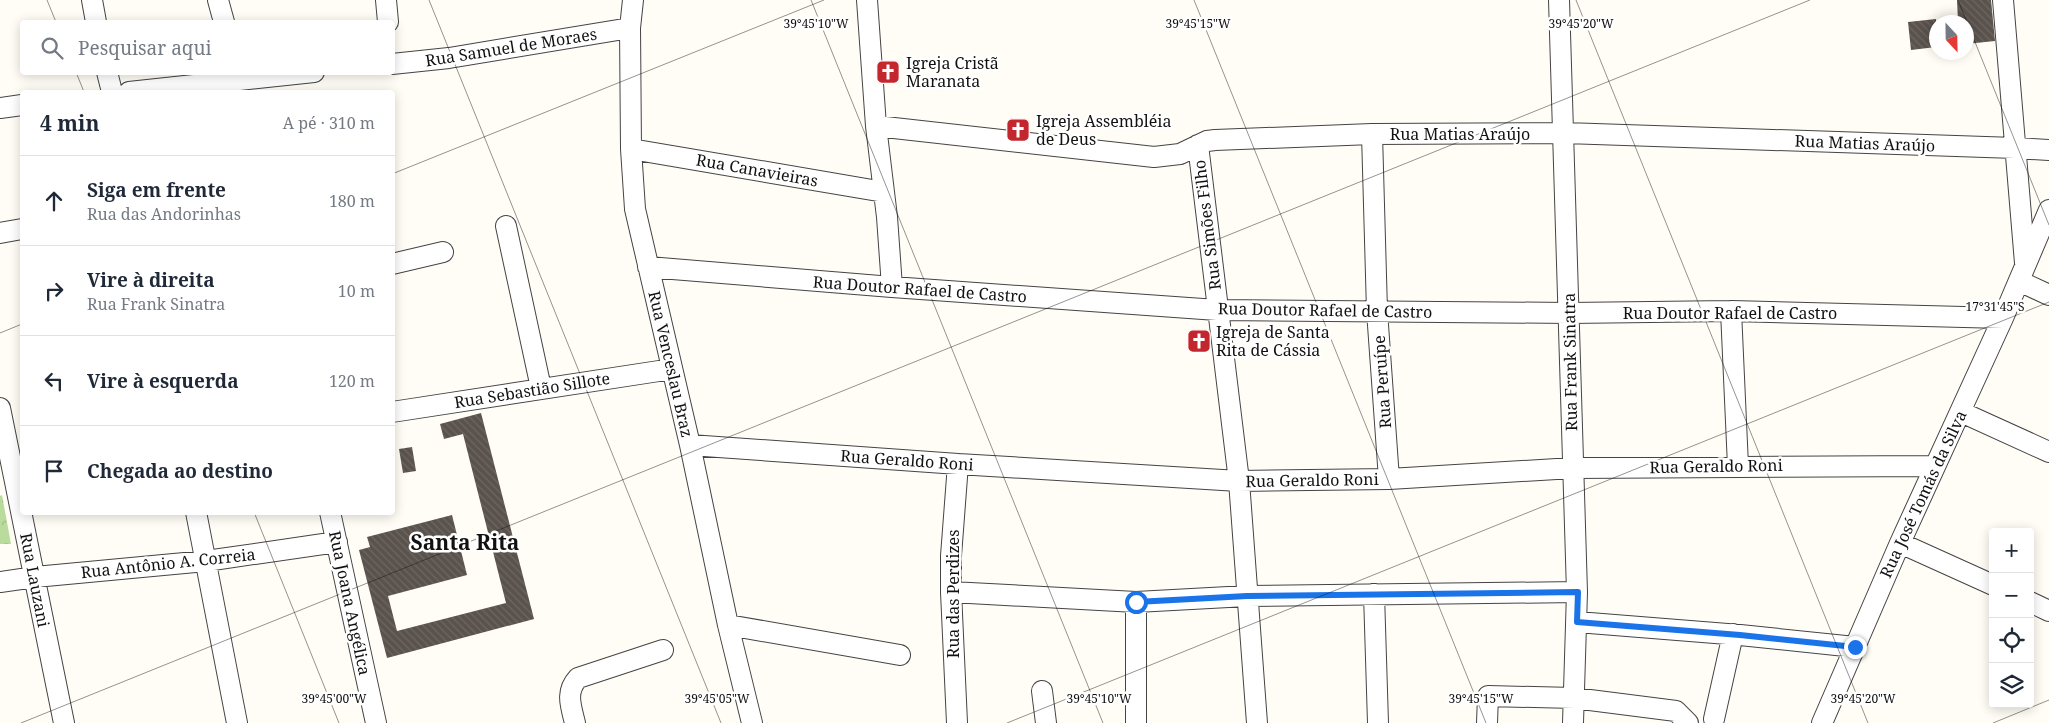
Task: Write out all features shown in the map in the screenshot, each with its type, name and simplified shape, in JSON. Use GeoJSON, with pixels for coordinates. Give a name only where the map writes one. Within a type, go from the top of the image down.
{"type":"FeatureCollection","features":[{"type":"Feature","properties":{"kind":"street"},"geometry":{"type":"LineString","coordinates":[[92,0],[96,20]]}},
{"type":"Feature","properties":{"kind":"street"},"geometry":{"type":"LineString","coordinates":[[218,0],[223,20]]}},
{"type":"Feature","properties":{"kind":"street"},"geometry":{"type":"LineString","coordinates":[[386,0],[388,20]]}},
{"type":"Feature","properties":{"kind":"street","name":"Rua Venceslau Braz"},"geometry":{"type":"LineString","coordinates":[[633,0],[630,28],[631,149],[635,209],[690,445],[728,625],[752,723]]}},
{"type":"Feature","properties":{"kind":"street"},"geometry":{"type":"LineString","coordinates":[[867,0],[876,126],[892,287]]}},
{"type":"Feature","properties":{"kind":"street","name":"Rua Frank Sinatra"},"geometry":{"type":"LineString","coordinates":[[1559,0],[1565,133],[1578,592],[1573,723]]}},
{"type":"Feature","properties":{"kind":"street","name":"Rua José Tomás da Silva"},"geometry":{"type":"LineString","coordinates":[[2003,0],[2016,148],[2022,273]]}},
{"type":"Feature","properties":{"kind":"street","name":"Rua Samuel de Moraes"},"geometry":{"type":"LineString","coordinates":[[395,64],[449,58],[630,28]]}},
{"type":"Feature","properties":{"kind":"street"},"geometry":{"type":"LineString","coordinates":[[108,75],[112,90]]}},
{"type":"Feature","properties":{"kind":"street"},"geometry":{"type":"LineString","coordinates":[[151,90],[291,75]]}},
{"type":"Feature","properties":{"kind":"street"},"geometry":{"type":"LineString","coordinates":[[0,108],[20,105]]}},
{"type":"Feature","properties":{"kind":"street","name":"Rua Matias Araújo"},"geometry":{"type":"LineString","coordinates":[[876,126],[1154,157],[1180,154],[1198,145],[1215,140],[1372,134],[1565,133],[2049,150]]}},
{"type":"Feature","properties":{"kind":"street","name":"Rua Peruípe"},"geometry":{"type":"LineString","coordinates":[[1372,134],[1377,310],[1389,479]]}},
{"type":"Feature","properties":{"kind":"street","name":"Rua Simões Filho"},"geometry":{"type":"LineString","coordinates":[[1198,145],[1239,481],[1257,723]]}},
{"type":"Feature","properties":{"kind":"street","name":"Rua Canavieiras"},"geometry":{"type":"LineString","coordinates":[[631,149],[884,192]]}},
{"type":"Feature","properties":{"kind":"street","name":"Rua José Tomás da Silva"},"geometry":{"type":"LineString","coordinates":[[1822,723],[1934,466],[1961,412],[2003,318],[2049,210]]}},
{"type":"Feature","properties":{"kind":"street"},"geometry":{"type":"LineString","coordinates":[[506,226],[540,388]]}},
{"type":"Feature","properties":{"kind":"street"},"geometry":{"type":"LineString","coordinates":[[0,233],[20,229]]}},
{"type":"Feature","properties":{"kind":"street"},"geometry":{"type":"LineString","coordinates":[[395,263],[443,252]]}},
{"type":"Feature","properties":{"kind":"street","name":"Rua Doutor Rafael de Castro"},"geometry":{"type":"LineString","coordinates":[[648,267],[892,287],[1217,310],[1569,313],[1731,311],[2003,318]]}},
{"type":"Feature","properties":{"kind":"street"},"geometry":{"type":"LineString","coordinates":[[2022,273],[2049,295]]}},
{"type":"Feature","properties":{"kind":"street"},"geometry":{"type":"LineString","coordinates":[[1731,311],[1738,466]]}},
{"type":"Feature","properties":{"kind":"street","name":"Rua Sebastião Sillote"},"geometry":{"type":"LineString","coordinates":[[395,412],[672,369]]}},
{"type":"Feature","properties":{"kind":"street","name":"Rua Lauzani"},"geometry":{"type":"LineString","coordinates":[[0,408],[20,505]]}},
{"type":"Feature","properties":{"kind":"street"},"geometry":{"type":"LineString","coordinates":[[1961,412],[2049,452]]}},
{"type":"Feature","properties":{"kind":"street","name":"Rua Geraldo Roni"},"geometry":{"type":"LineString","coordinates":[[690,445],[1239,481],[1389,479],[1573,468],[1934,466]]}},
{"type":"Feature","properties":{"kind":"street","name":"Rua das Perdizes"},"geometry":{"type":"LineString","coordinates":[[957,723],[950,592],[958,464]]}},
{"type":"Feature","properties":{"kind":"street","name":"Rua Lauzani"},"geometry":{"type":"LineString","coordinates":[[22,515],[64,723]]}},
{"type":"Feature","properties":{"kind":"street"},"geometry":{"type":"LineString","coordinates":[[197,515],[237,723]]}},
{"type":"Feature","properties":{"kind":"street","name":"Rua Joana Angélica"},"geometry":{"type":"LineString","coordinates":[[331,515],[376,723]]}},
{"type":"Feature","properties":{"kind":"street","name":"Rua Antônio A. Correia"},"geometry":{"type":"LineString","coordinates":[[0,582],[206,561],[337,542]]}},
{"type":"Feature","properties":{"kind":"street"},"geometry":{"type":"LineString","coordinates":[[1900,543],[1989,583]]}},
{"type":"Feature","properties":{"kind":"street"},"geometry":{"type":"LineString","coordinates":[[950,592],[1136,602],[1247,596],[1578,592]]}},
{"type":"Feature","properties":{"kind":"street"},"geometry":{"type":"LineString","coordinates":[[1374,594],[1374,723]]}},
{"type":"Feature","properties":{"kind":"street"},"geometry":{"type":"LineString","coordinates":[[1136,602],[1136,723]]}},
{"type":"Feature","properties":{"kind":"street"},"geometry":{"type":"LineString","coordinates":[[2034,604],[2049,611]]}},
{"type":"Feature","properties":{"kind":"street"},"geometry":{"type":"LineString","coordinates":[[1577,622],[1733,634],[1855,647]]}},
{"type":"Feature","properties":{"kind":"street"},"geometry":{"type":"LineString","coordinates":[[728,625],[900,655]]}},
{"type":"Feature","properties":{"kind":"street"},"geometry":{"type":"LineString","coordinates":[[1714,719],[1733,634]]}},
{"type":"Feature","properties":{"kind":"street"},"geometry":{"type":"LineString","coordinates":[[575,723],[570,694],[572,684],[578,678],[663,650]]}},
{"type":"Feature","properties":{"kind":"street"},"geometry":{"type":"LineString","coordinates":[[1042,690],[1046,723]]}},
{"type":"Feature","properties":{"kind":"street"},"geometry":{"type":"LineString","coordinates":[[1487,723],[1488,696],[1574,698],[1676,711],[1688,723]]}},
{"type":"Feature","properties":{"kind":"green space"},"geometry":{"type":"Polygon","coordinates":[[[2,495],[11,544],[0,544],[0,496],[2,495]]]}},
{"type":"Feature","properties":{"kind":"building"},"geometry":{"type":"Polygon","coordinates":[[[1957,0],[1991,0],[1995,41],[1974,43],[1974,15],[1958,15],[1957,0]]]}},
{"type":"Feature","properties":{"kind":"building"},"geometry":{"type":"Polygon","coordinates":[[[1929,20],[1929,48],[1911,50],[1908,22],[1929,20]]]}},
{"type":"Feature","properties":{"kind":"building"},"geometry":{"type":"Polygon","coordinates":[[[481,413],[534,619],[387,658],[359,550],[370,547],[367,537],[452,515],[467,575],[388,596],[397,631],[506,603],[463,434],[444,439],[440,424],[481,413]]]}},
{"type":"Feature","properties":{"kind":"building"},"geometry":{"type":"Polygon","coordinates":[[[412,447],[416,471],[403,473],[399,449],[412,447]]]}},
{"type":"Feature","properties":{"kind":"place","name":"Igreja Cristã Maranata"},"geometry":{"type":"Point","coordinates":[888,72]}},
{"type":"Feature","properties":{"kind":"place","name":"Igreja Assembléia de Deus"},"geometry":{"type":"Point","coordinates":[1018,130]}},
{"type":"Feature","properties":{"kind":"place","name":"Igreja de Santa Rita de Cássia"},"geometry":{"type":"Point","coordinates":[1199,341]}},
{"type":"Feature","properties":{"kind":"district","name":"Santa Rita"},"geometry":{"type":"Point","coordinates":[465,542]}},
{"type":"Feature","properties":{"kind":"route"},"geometry":{"type":"LineString","coordinates":[[1136,602],[1247,596],[1578,592],[1577,622],[1740,635],[1855,647]]}}]}
